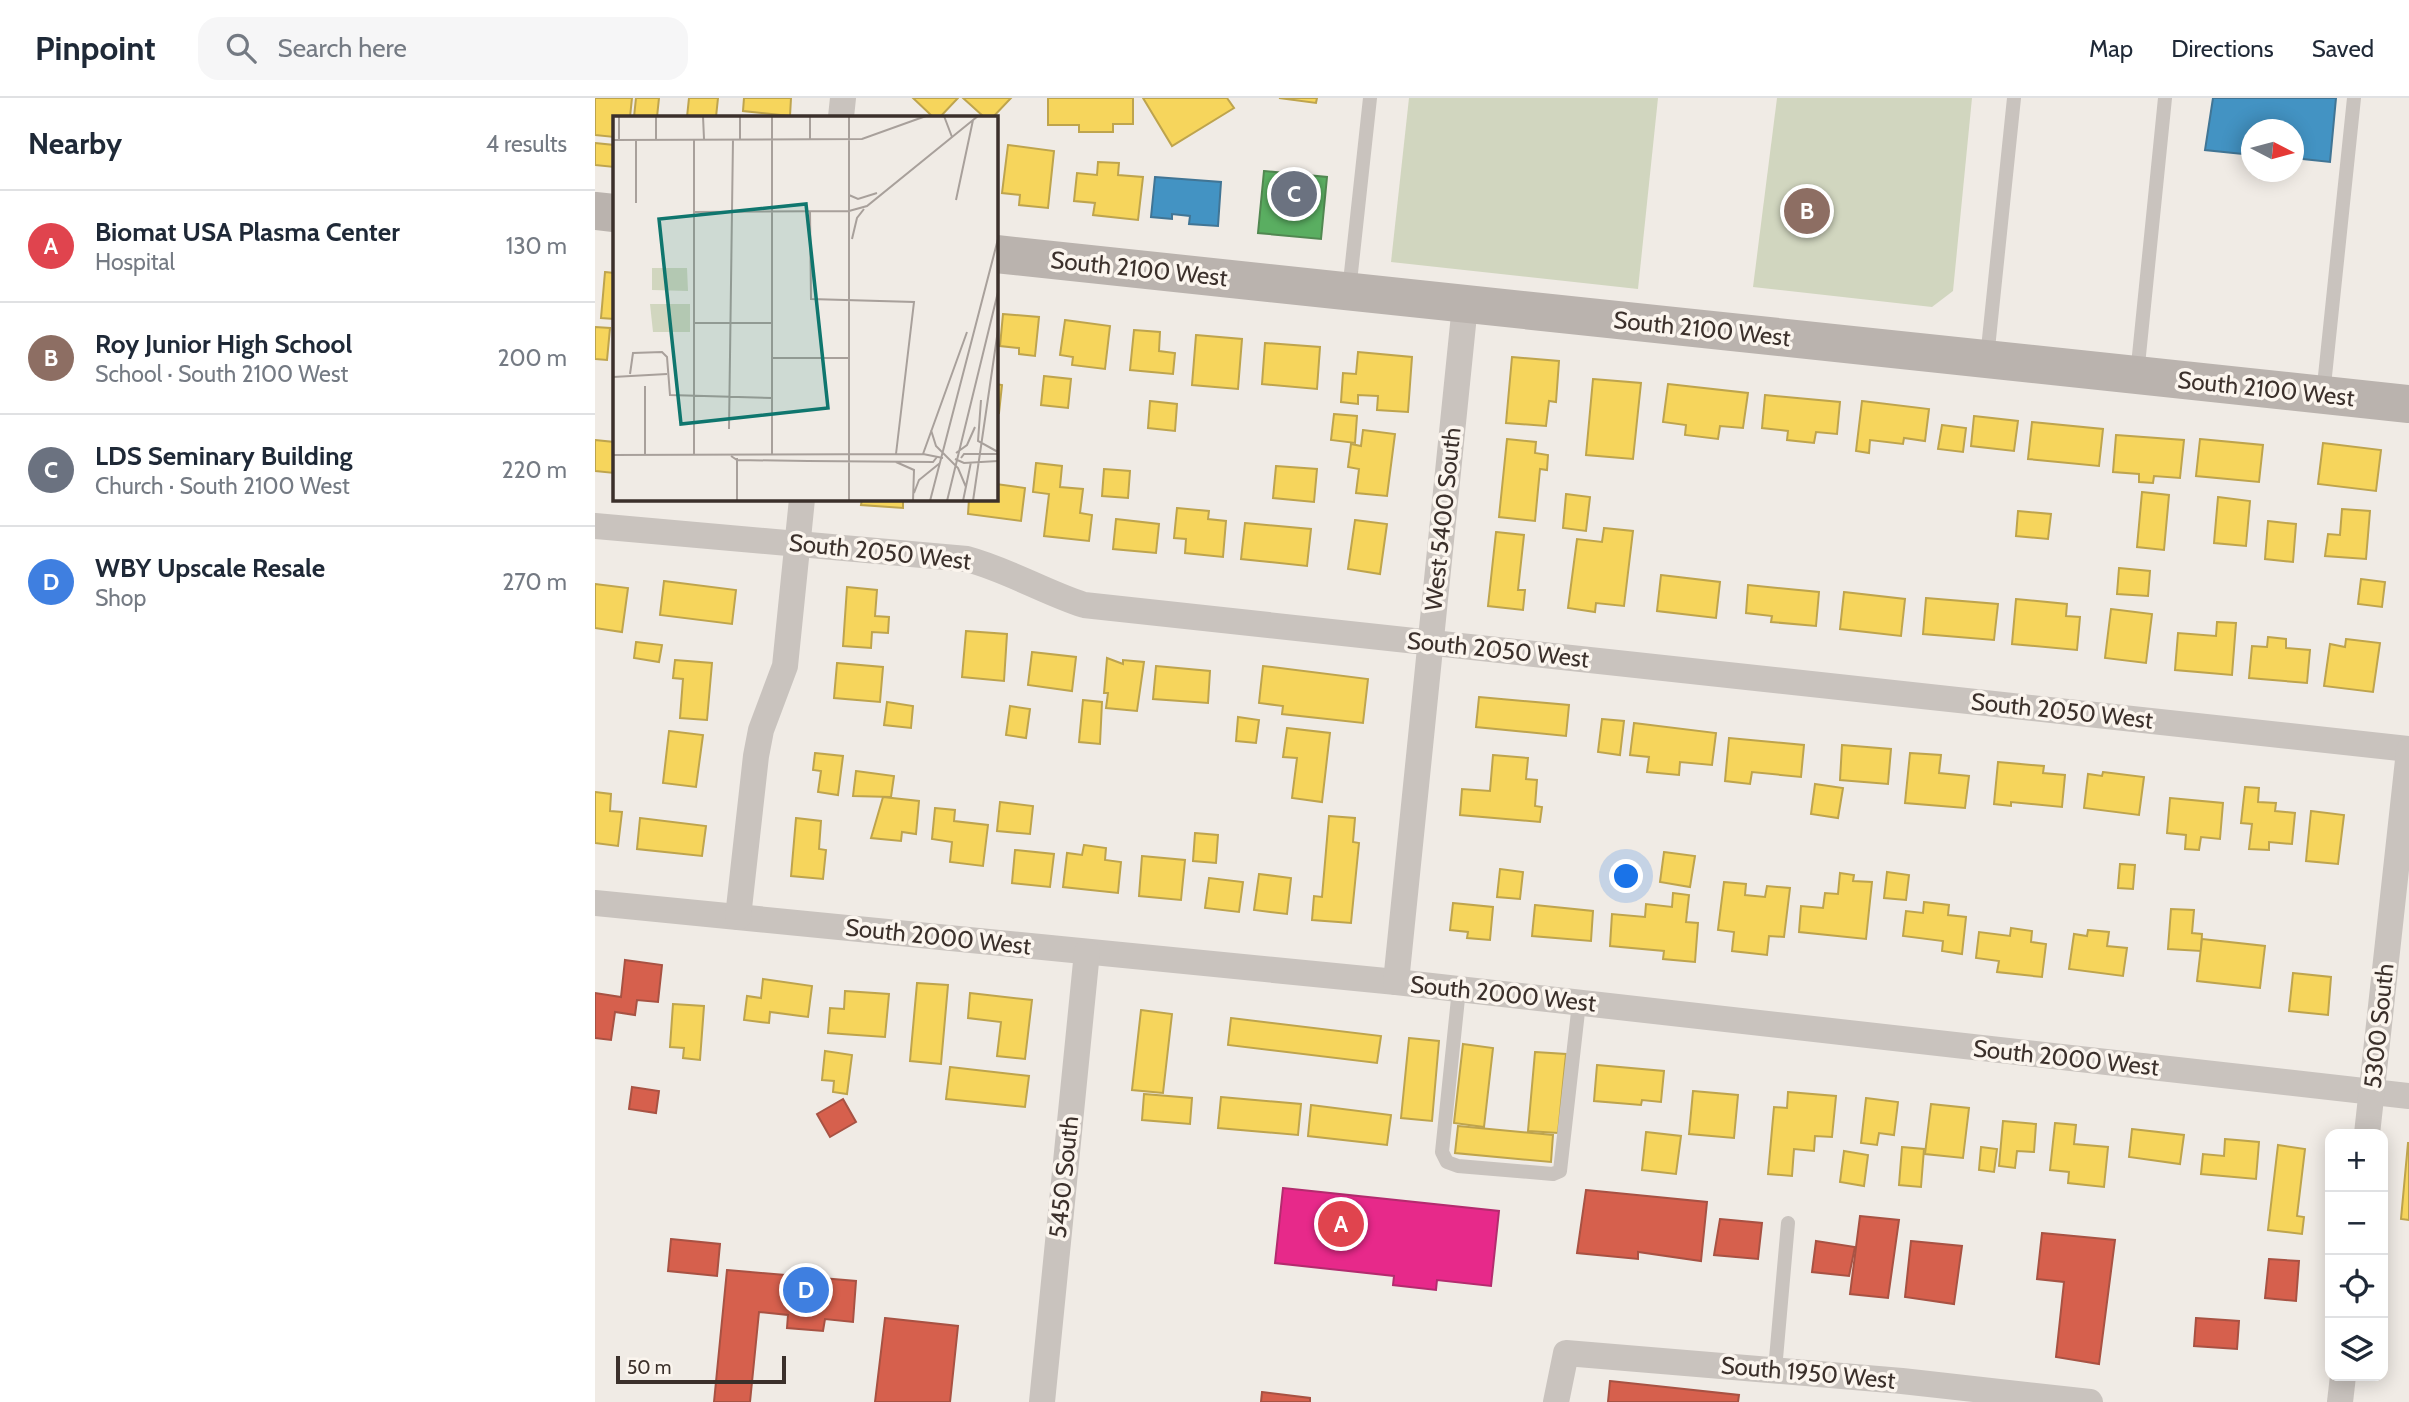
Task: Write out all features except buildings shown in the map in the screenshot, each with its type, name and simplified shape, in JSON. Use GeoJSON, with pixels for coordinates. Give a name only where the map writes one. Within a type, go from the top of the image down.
{"type":"FeatureCollection","features":[{"type":"Feature","properties":{"kind":"street"},"geometry":{"type":"LineString","coordinates":[[841,116],[843,98]]}},
{"type":"Feature","properties":{"kind":"street"},"geometry":{"type":"LineString","coordinates":[[595,211],[613,214]]}},
{"type":"Feature","properties":{"kind":"street","name":"South 2100 West"},"geometry":{"type":"LineString","coordinates":[[997,254],[2409,404]]}},
{"type":"Feature","properties":{"kind":"street","name":"West 5400 South"},"geometry":{"type":"LineString","coordinates":[[1396,982],[1465,305]]}},
{"type":"Feature","properties":{"kind":"street"},"geometry":{"type":"LineString","coordinates":[[738,917],[756,756],[761,730],[785,666],[802,500]]}},
{"type":"Feature","properties":{"kind":"street","name":"South 2050 West"},"geometry":{"type":"LineString","coordinates":[[595,526],[967,559],[998,568],[1054,595],[1084,605],[2409,750]]}},
{"type":"Feature","properties":{"kind":"street","name":"5300 South"},"geometry":{"type":"LineString","coordinates":[[2368,1129],[2409,750]]}},
{"type":"Feature","properties":{"kind":"street","name":"South 2000 West"},"geometry":{"type":"LineString","coordinates":[[595,903],[1396,982],[2409,1096]]}},
{"type":"Feature","properties":{"kind":"street","name":"5450 South"},"geometry":{"type":"LineString","coordinates":[[1042,1402],[1087,952]]}},
{"type":"Feature","properties":{"kind":"street","name":"South 1950 West"},"geometry":{"type":"LineString","coordinates":[[1556,1402],[1566,1353],[1902,1381],[2084,1402]]}},
{"type":"Feature","properties":{"kind":"street"},"geometry":{"type":"LineString","coordinates":[[2340,1402],[2342,1381]]}},
{"type":"Feature","properties":{"kind":"lane"},"geometry":{"type":"LineString","coordinates":[[1349,292],[1370,98]]}},
{"type":"Feature","properties":{"kind":"lane"},"geometry":{"type":"LineString","coordinates":[[1987,360],[2014,98]]}},
{"type":"Feature","properties":{"kind":"lane"},"geometry":{"type":"LineString","coordinates":[[2137,376],[2165,98]]}},
{"type":"Feature","properties":{"kind":"lane"},"geometry":{"type":"LineString","coordinates":[[2323,396],[2354,98]]}},
{"type":"Feature","properties":{"kind":"lane"},"geometry":{"type":"LineString","coordinates":[[1459,989],[1442,1152],[1447,1162],[1458,1166],[1553,1174],[1560,1171],[1579,1003]]}},
{"type":"Feature","properties":{"kind":"lane"},"geometry":{"type":"LineString","coordinates":[[1775,1370],[1789,1223]]}},
{"type":"Feature","properties":{"kind":"green space"},"geometry":{"type":"Polygon","coordinates":[[[1409,98],[1658,98],[1638,289],[1391,262],[1409,98]]]}},
{"type":"Feature","properties":{"kind":"green space"},"geometry":{"type":"Polygon","coordinates":[[[1777,98],[1972,98],[1953,291],[1932,307],[1753,287],[1777,98]]]}},
{"type":"Feature","properties":{"kind":"place","name":"LDS Seminary Building"},"geometry":{"type":"Point","coordinates":[1294,194]}},
{"type":"Feature","properties":{"kind":"place","name":"Roy Junior High School"},"geometry":{"type":"Point","coordinates":[1807,211]}},
{"type":"Feature","properties":{"kind":"place","name":"Biomat USA Plasma Center"},"geometry":{"type":"Point","coordinates":[1341,1224]}},
{"type":"Feature","properties":{"kind":"place","name":"WBY Upscale Resale"},"geometry":{"type":"Point","coordinates":[806,1290]}}]}
